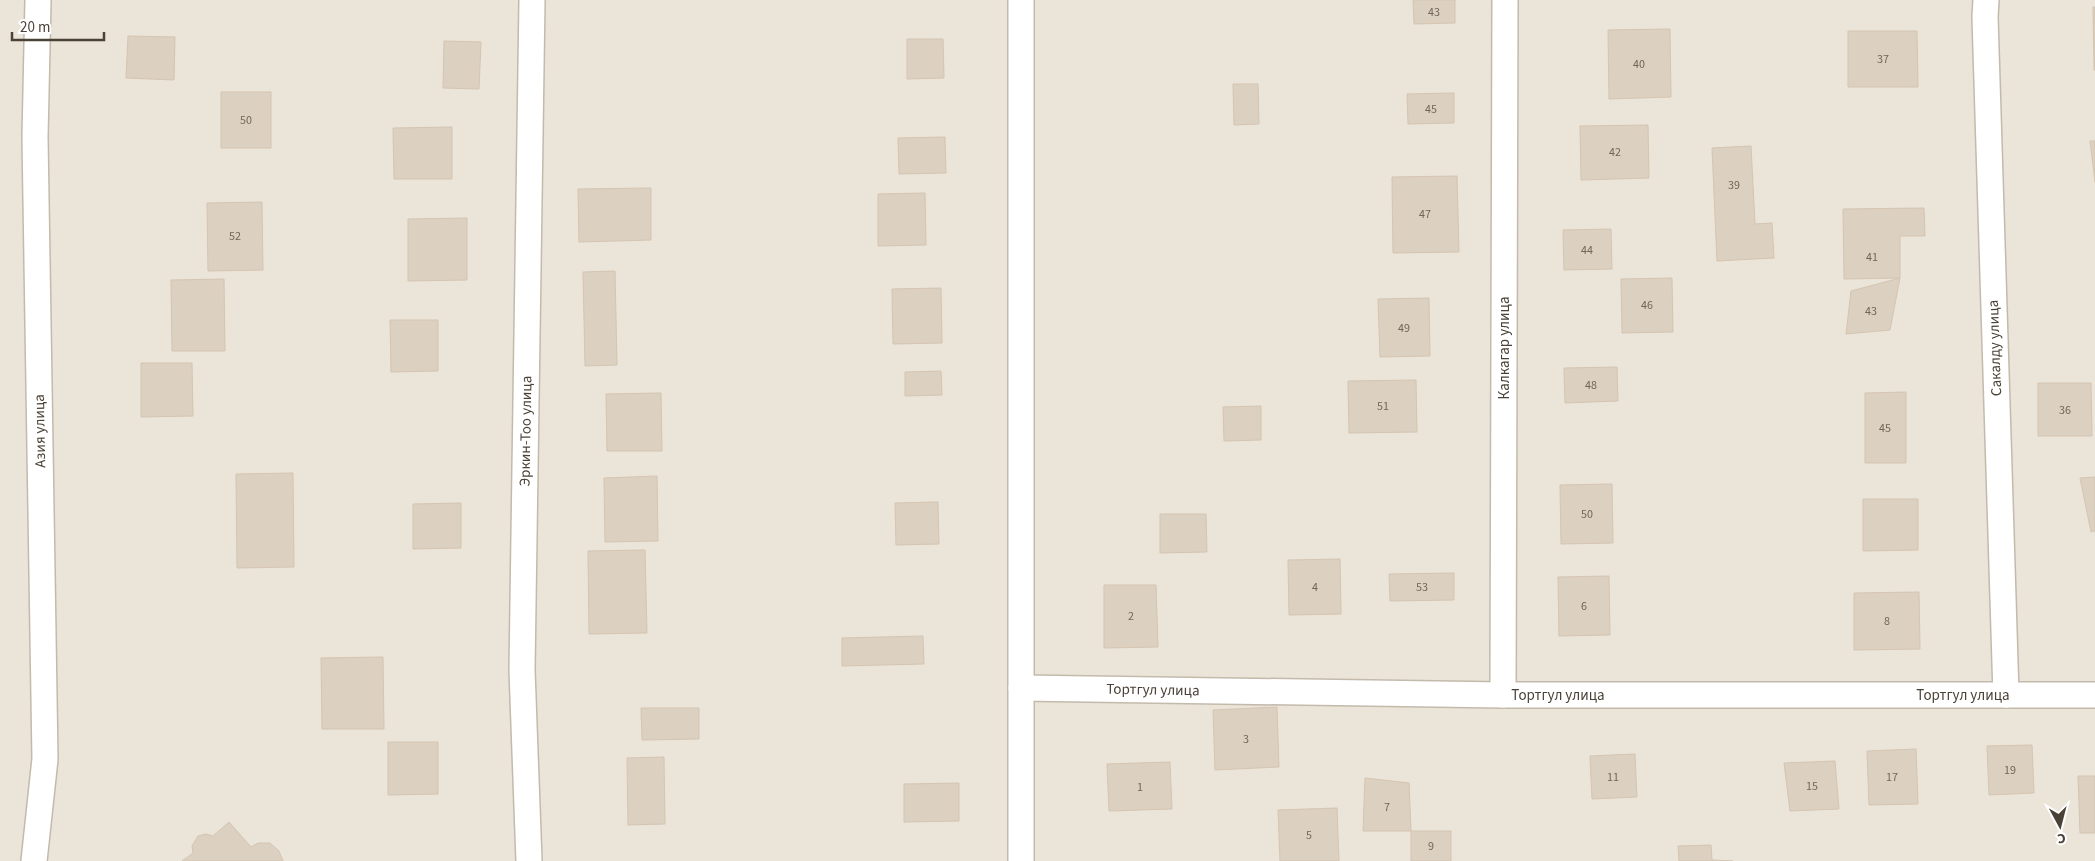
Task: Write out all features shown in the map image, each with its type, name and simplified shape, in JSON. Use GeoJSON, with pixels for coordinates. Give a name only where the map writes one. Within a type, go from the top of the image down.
{"type":"FeatureCollection","features":[{"type":"Feature","properties":{"kind":"street","name":"Азия улица"},"geometry":{"type":"LineString","coordinates":[[34,861],[45,759],[35,137],[38,0]]}},
{"type":"Feature","properties":{"kind":"street","name":"Эркин-Тоо улица"},"geometry":{"type":"LineString","coordinates":[[529,861],[522,670],[532,0]]}},
{"type":"Feature","properties":{"kind":"street"},"geometry":{"type":"LineString","coordinates":[[1021,0],[1021,861]]}},
{"type":"Feature","properties":{"kind":"street","name":"Калкагар улица"},"geometry":{"type":"LineString","coordinates":[[1503,695],[1505,0]]}},
{"type":"Feature","properties":{"kind":"street","name":"Сакалду улица"},"geometry":{"type":"LineString","coordinates":[[1986,0],[1984,17],[2006,696]]}},
{"type":"Feature","properties":{"kind":"street","name":"Тортгул улица"},"geometry":{"type":"LineString","coordinates":[[1021,688],[1503,695],[2095,695]]}},
{"type":"Feature","properties":{"kind":"shaded area"},"geometry":{"type":"Polygon","coordinates":[[[0,0],[2095,0],[2095,861],[0,861],[0,0]]]}},
{"type":"Feature","properties":{"kind":"building"},"geometry":{"type":"Polygon","coordinates":[[[1413,0],[1455,0],[1455,23],[1414,24],[1413,0]]]}},
{"type":"Feature","properties":{"kind":"building"},"geometry":{"type":"Polygon","coordinates":[[[2093,7],[2095,7],[2095,70],[2094,70],[2093,7]]]}},
{"type":"Feature","properties":{"kind":"building"},"geometry":{"type":"Polygon","coordinates":[[[1670,29],[1671,97],[1609,99],[1608,30],[1670,29]]]}},
{"type":"Feature","properties":{"kind":"building"},"geometry":{"type":"Polygon","coordinates":[[[1848,31],[1917,31],[1918,87],[1848,87],[1848,31]]]}},
{"type":"Feature","properties":{"kind":"building"},"geometry":{"type":"Polygon","coordinates":[[[128,36],[175,37],[174,80],[126,78],[128,36]]]}},
{"type":"Feature","properties":{"kind":"building"},"geometry":{"type":"Polygon","coordinates":[[[907,39],[943,39],[944,78],[907,79],[907,39]]]}},
{"type":"Feature","properties":{"kind":"building"},"geometry":{"type":"Polygon","coordinates":[[[444,41],[481,42],[479,89],[443,88],[444,41]]]}},
{"type":"Feature","properties":{"kind":"building"},"geometry":{"type":"Polygon","coordinates":[[[1233,84],[1258,84],[1259,124],[1234,125],[1233,84]]]}},
{"type":"Feature","properties":{"kind":"building"},"geometry":{"type":"Polygon","coordinates":[[[221,92],[271,92],[271,148],[221,148],[221,92]]]}},
{"type":"Feature","properties":{"kind":"building"},"geometry":{"type":"Polygon","coordinates":[[[1454,93],[1454,123],[1408,124],[1407,94],[1454,93]]]}},
{"type":"Feature","properties":{"kind":"building"},"geometry":{"type":"Polygon","coordinates":[[[1648,125],[1649,178],[1581,180],[1580,126],[1648,125]]]}},
{"type":"Feature","properties":{"kind":"building"},"geometry":{"type":"Polygon","coordinates":[[[452,127],[452,179],[394,179],[393,128],[452,127]]]}},
{"type":"Feature","properties":{"kind":"building"},"geometry":{"type":"Polygon","coordinates":[[[945,137],[946,173],[899,174],[898,138],[945,137]]]}},
{"type":"Feature","properties":{"kind":"building"},"geometry":{"type":"Polygon","coordinates":[[[2090,141],[2095,141],[2095,182],[2090,141]]]}},
{"type":"Feature","properties":{"kind":"building"},"geometry":{"type":"Polygon","coordinates":[[[1751,146],[1755,224],[1772,223],[1774,258],[1717,261],[1712,148],[1751,146]]]}},
{"type":"Feature","properties":{"kind":"building"},"geometry":{"type":"Polygon","coordinates":[[[1457,176],[1459,252],[1393,253],[1392,177],[1457,176]]]}},
{"type":"Feature","properties":{"kind":"building"},"geometry":{"type":"Polygon","coordinates":[[[651,188],[651,240],[579,242],[578,189],[651,188]]]}},
{"type":"Feature","properties":{"kind":"building"},"geometry":{"type":"Polygon","coordinates":[[[925,193],[926,245],[878,246],[878,194],[925,193]]]}},
{"type":"Feature","properties":{"kind":"building"},"geometry":{"type":"Polygon","coordinates":[[[262,202],[263,270],[208,271],[207,203],[262,202]]]}},
{"type":"Feature","properties":{"kind":"building"},"geometry":{"type":"Polygon","coordinates":[[[1924,208],[1925,236],[1900,236],[1900,278],[1844,279],[1843,209],[1924,208]]]}},
{"type":"Feature","properties":{"kind":"building"},"geometry":{"type":"Polygon","coordinates":[[[467,218],[467,280],[408,281],[408,219],[467,218]]]}},
{"type":"Feature","properties":{"kind":"building"},"geometry":{"type":"Polygon","coordinates":[[[1611,229],[1612,269],[1564,270],[1563,230],[1611,229]]]}},
{"type":"Feature","properties":{"kind":"building"},"geometry":{"type":"Polygon","coordinates":[[[615,271],[617,365],[585,366],[583,272],[615,271]]]}},
{"type":"Feature","properties":{"kind":"building"},"geometry":{"type":"Polygon","coordinates":[[[1672,278],[1673,332],[1622,333],[1621,279],[1672,278]]]}},
{"type":"Feature","properties":{"kind":"building"},"geometry":{"type":"Polygon","coordinates":[[[1900,278],[1890,330],[1846,334],[1851,291],[1900,278]]]}},
{"type":"Feature","properties":{"kind":"building"},"geometry":{"type":"Polygon","coordinates":[[[224,279],[225,351],[172,351],[171,280],[224,279]]]}},
{"type":"Feature","properties":{"kind":"building"},"geometry":{"type":"Polygon","coordinates":[[[941,288],[942,343],[893,344],[892,289],[941,288]]]}},
{"type":"Feature","properties":{"kind":"building"},"geometry":{"type":"Polygon","coordinates":[[[1429,298],[1430,356],[1380,357],[1378,299],[1429,298]]]}},
{"type":"Feature","properties":{"kind":"building"},"geometry":{"type":"Polygon","coordinates":[[[390,320],[438,320],[438,371],[391,372],[390,320]]]}},
{"type":"Feature","properties":{"kind":"building"},"geometry":{"type":"Polygon","coordinates":[[[141,363],[192,363],[193,416],[141,417],[141,363]]]}},
{"type":"Feature","properties":{"kind":"building"},"geometry":{"type":"Polygon","coordinates":[[[1617,367],[1618,401],[1565,403],[1564,368],[1617,367]]]}},
{"type":"Feature","properties":{"kind":"building"},"geometry":{"type":"Polygon","coordinates":[[[941,371],[942,395],[905,396],[905,372],[941,371]]]}},
{"type":"Feature","properties":{"kind":"building"},"geometry":{"type":"Polygon","coordinates":[[[1416,380],[1417,432],[1349,433],[1348,381],[1416,380]]]}},
{"type":"Feature","properties":{"kind":"building"},"geometry":{"type":"Polygon","coordinates":[[[2038,383],[2091,383],[2092,436],[2038,436],[2038,383]]]}},
{"type":"Feature","properties":{"kind":"building"},"geometry":{"type":"Polygon","coordinates":[[[1906,392],[1906,463],[1865,463],[1865,393],[1906,392]]]}},
{"type":"Feature","properties":{"kind":"building"},"geometry":{"type":"Polygon","coordinates":[[[661,393],[662,451],[607,451],[606,394],[661,393]]]}},
{"type":"Feature","properties":{"kind":"building"},"geometry":{"type":"Polygon","coordinates":[[[1261,406],[1261,440],[1224,441],[1223,407],[1261,406]]]}},
{"type":"Feature","properties":{"kind":"building"},"geometry":{"type":"Polygon","coordinates":[[[293,473],[294,567],[237,568],[236,474],[293,473]]]}},
{"type":"Feature","properties":{"kind":"building"},"geometry":{"type":"Polygon","coordinates":[[[657,476],[658,541],[605,542],[604,478],[657,476]]]}},
{"type":"Feature","properties":{"kind":"building"},"geometry":{"type":"Polygon","coordinates":[[[2095,477],[2095,531],[2091,532],[2080,478],[2095,477]]]}},
{"type":"Feature","properties":{"kind":"building"},"geometry":{"type":"Polygon","coordinates":[[[1612,484],[1613,543],[1561,544],[1560,485],[1612,484]]]}},
{"type":"Feature","properties":{"kind":"building"},"geometry":{"type":"Polygon","coordinates":[[[1863,499],[1918,499],[1918,550],[1863,551],[1863,499]]]}},
{"type":"Feature","properties":{"kind":"building"},"geometry":{"type":"Polygon","coordinates":[[[938,502],[939,544],[896,545],[895,503],[938,502]]]}},
{"type":"Feature","properties":{"kind":"building"},"geometry":{"type":"Polygon","coordinates":[[[461,503],[461,548],[413,549],[413,504],[461,503]]]}},
{"type":"Feature","properties":{"kind":"building"},"geometry":{"type":"Polygon","coordinates":[[[1160,514],[1206,514],[1207,552],[1160,553],[1160,514]]]}},
{"type":"Feature","properties":{"kind":"building"},"geometry":{"type":"Polygon","coordinates":[[[645,550],[647,633],[589,634],[588,551],[645,550]]]}},
{"type":"Feature","properties":{"kind":"building"},"geometry":{"type":"Polygon","coordinates":[[[1340,559],[1341,614],[1289,615],[1288,560],[1340,559]]]}},
{"type":"Feature","properties":{"kind":"building"},"geometry":{"type":"Polygon","coordinates":[[[1454,573],[1454,600],[1390,601],[1389,574],[1454,573]]]}},
{"type":"Feature","properties":{"kind":"building"},"geometry":{"type":"Polygon","coordinates":[[[1609,576],[1610,635],[1559,636],[1558,577],[1609,576]]]}},
{"type":"Feature","properties":{"kind":"building"},"geometry":{"type":"Polygon","coordinates":[[[1104,585],[1156,585],[1158,647],[1104,648],[1104,585]]]}},
{"type":"Feature","properties":{"kind":"building"},"geometry":{"type":"Polygon","coordinates":[[[1919,592],[1920,649],[1854,650],[1854,593],[1919,592]]]}},
{"type":"Feature","properties":{"kind":"building"},"geometry":{"type":"Polygon","coordinates":[[[923,636],[924,664],[842,666],[842,638],[923,636]]]}},
{"type":"Feature","properties":{"kind":"building"},"geometry":{"type":"Polygon","coordinates":[[[383,657],[384,729],[322,729],[321,658],[383,657]]]}},
{"type":"Feature","properties":{"kind":"building"},"geometry":{"type":"Polygon","coordinates":[[[1277,707],[1279,767],[1215,770],[1213,710],[1277,707]]]}},
{"type":"Feature","properties":{"kind":"building"},"geometry":{"type":"Polygon","coordinates":[[[641,708],[699,708],[699,739],[642,740],[641,708]]]}},
{"type":"Feature","properties":{"kind":"building"},"geometry":{"type":"Polygon","coordinates":[[[388,742],[438,742],[438,794],[388,795],[388,742]]]}},
{"type":"Feature","properties":{"kind":"building"},"geometry":{"type":"Polygon","coordinates":[[[2032,745],[2034,793],[1989,795],[1987,746],[2032,745]]]}},
{"type":"Feature","properties":{"kind":"building"},"geometry":{"type":"Polygon","coordinates":[[[1916,749],[1918,804],[1869,805],[1867,751],[1916,749]]]}},
{"type":"Feature","properties":{"kind":"building"},"geometry":{"type":"Polygon","coordinates":[[[1635,754],[1637,797],[1592,799],[1590,756],[1635,754]]]}},
{"type":"Feature","properties":{"kind":"building"},"geometry":{"type":"Polygon","coordinates":[[[664,757],[665,824],[628,825],[627,758],[664,757]]]}},
{"type":"Feature","properties":{"kind":"building"},"geometry":{"type":"Polygon","coordinates":[[[1835,761],[1839,809],[1790,811],[1784,763],[1835,761]]]}},
{"type":"Feature","properties":{"kind":"building"},"geometry":{"type":"Polygon","coordinates":[[[1170,762],[1172,809],[1109,811],[1107,764],[1170,762]]]}},
{"type":"Feature","properties":{"kind":"building"},"geometry":{"type":"Polygon","coordinates":[[[2078,776],[2095,776],[2095,833],[2080,833],[2078,776]]]}},
{"type":"Feature","properties":{"kind":"building"},"geometry":{"type":"Polygon","coordinates":[[[1365,778],[1409,783],[1411,831],[1363,831],[1365,778]]]}},
{"type":"Feature","properties":{"kind":"building"},"geometry":{"type":"Polygon","coordinates":[[[959,783],[959,821],[904,822],[904,784],[959,783]]]}},
{"type":"Feature","properties":{"kind":"building"},"geometry":{"type":"Polygon","coordinates":[[[1337,808],[1339,861],[1280,861],[1278,810],[1337,808]]]}},
{"type":"Feature","properties":{"kind":"building"},"geometry":{"type":"Polygon","coordinates":[[[229,822],[251,847],[258,843],[270,843],[279,851],[283,861],[182,861],[193,853],[192,846],[198,836],[206,834],[213,836],[229,822]]]}},
{"type":"Feature","properties":{"kind":"building"},"geometry":{"type":"Polygon","coordinates":[[[1411,831],[1451,831],[1451,861],[1411,861],[1411,831]]]}},
{"type":"Feature","properties":{"kind":"building"},"geometry":{"type":"Polygon","coordinates":[[[1711,845],[1712,860],[1733,861],[1679,861],[1678,846],[1711,845]]]}}]}
